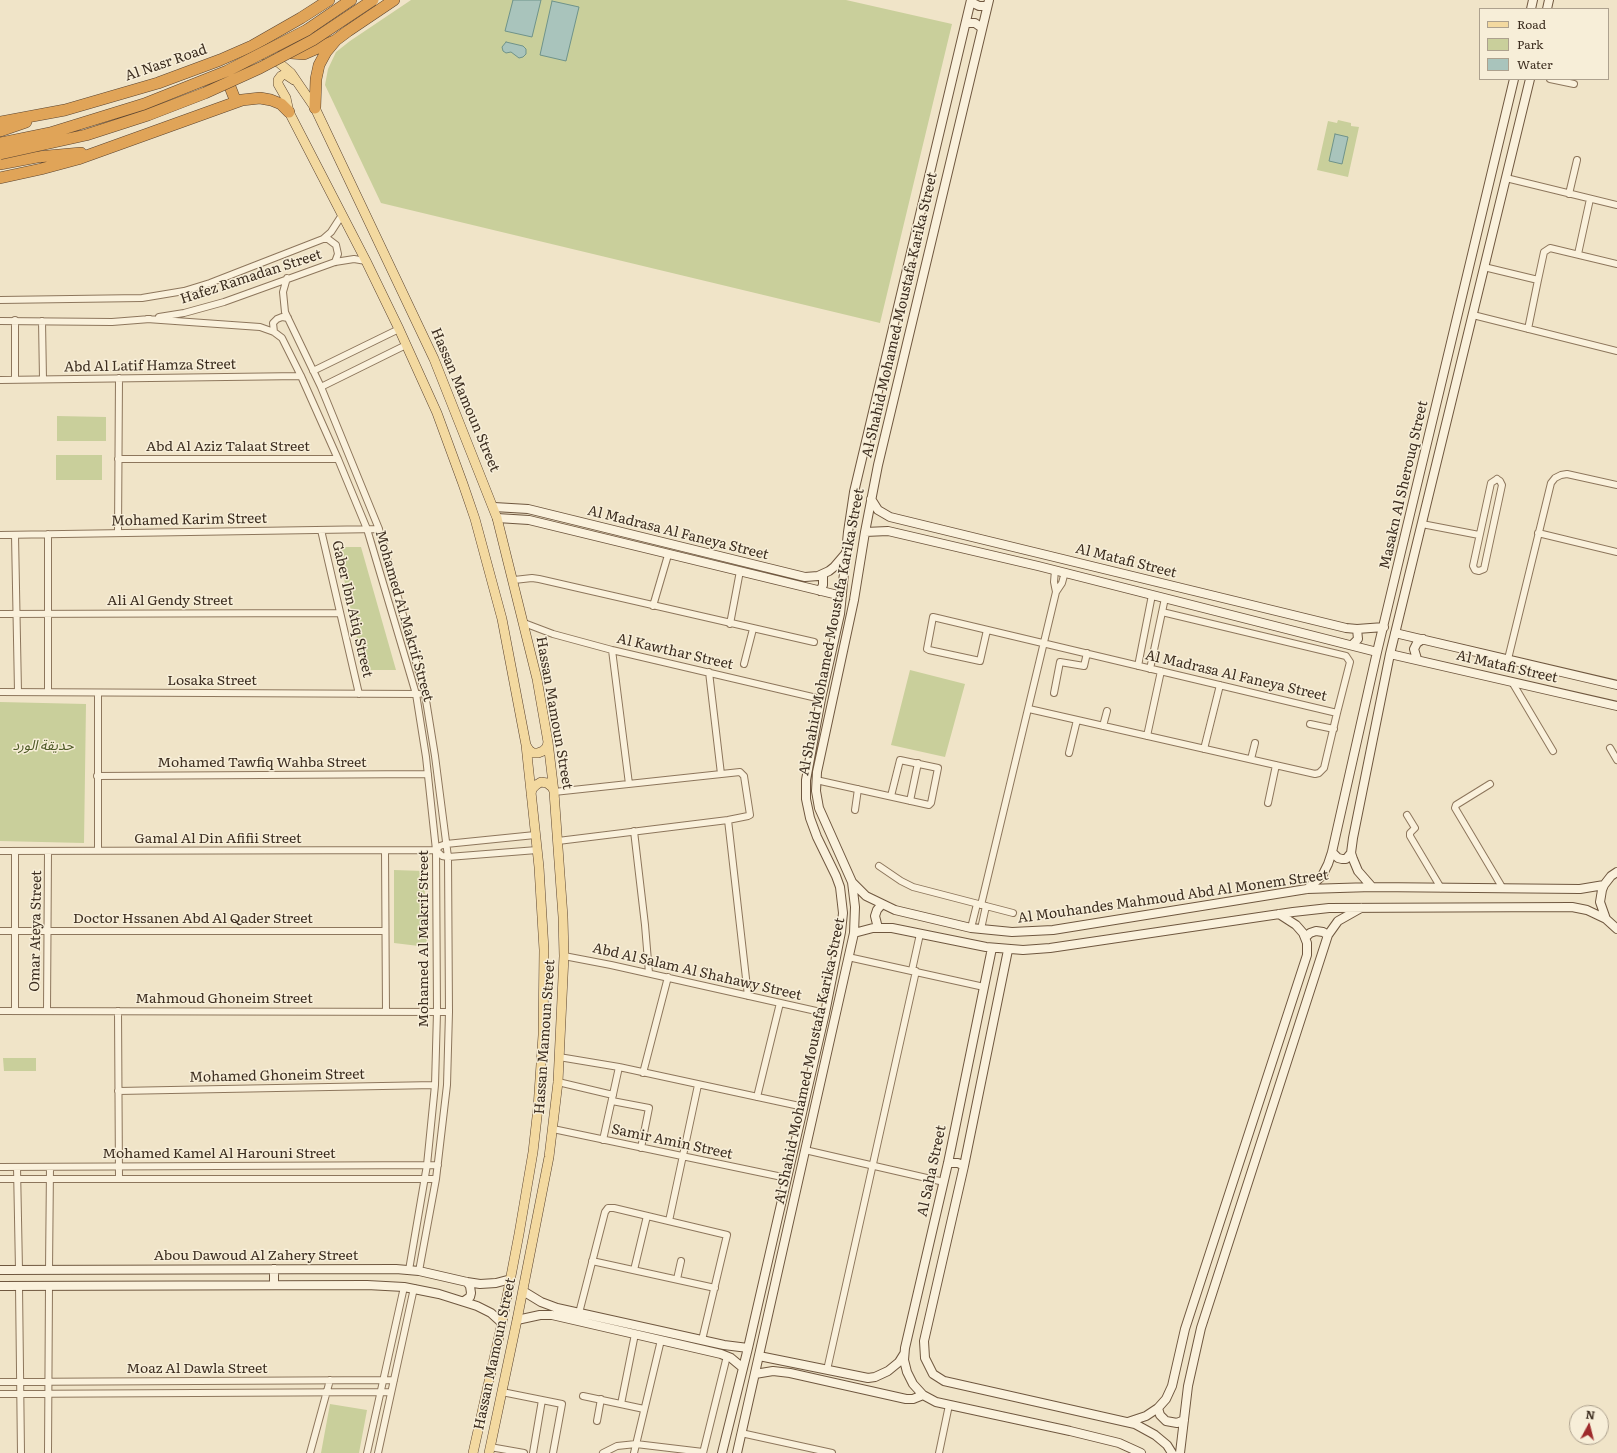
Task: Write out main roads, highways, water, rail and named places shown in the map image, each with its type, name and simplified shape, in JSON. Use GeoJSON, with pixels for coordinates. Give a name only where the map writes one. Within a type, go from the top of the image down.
{"type":"FeatureCollection","features":[{"type":"Feature","properties":{"kind":"highway","name":"Al Nasr Road"},"geometry":{"type":"LineString","coordinates":[[0,122],[45,114],[85,104],[152,85],[220,60],[277,32],[329,0]]}},
{"type":"Feature","properties":{"kind":"highway"},"geometry":{"type":"LineString","coordinates":[[0,143],[37,136],[83,124],[144,104],[200,83],[307,30],[351,0]]}},
{"type":"Feature","properties":{"kind":"highway"},"geometry":{"type":"LineString","coordinates":[[0,154],[55,143],[93,133],[148,115],[204,93],[260,68],[306,43],[373,0]]}},
{"type":"Feature","properties":{"kind":"highway"},"geometry":{"type":"LineString","coordinates":[[277,32],[282,47],[285,51],[295,54],[309,52],[336,40],[394,0]]}},
{"type":"Feature","properties":{"kind":"highway"},"geometry":{"type":"LineString","coordinates":[[315,108],[316,79],[319,65],[326,52],[336,40]]}},
{"type":"Feature","properties":{"kind":"highway"},"geometry":{"type":"LineString","coordinates":[[220,60],[236,102]]}},
{"type":"Feature","properties":{"kind":"highway"},"geometry":{"type":"LineString","coordinates":[[0,178],[41,169],[96,153],[236,102],[260,98],[271,100],[281,104],[289,112]]}},
{"type":"Feature","properties":{"kind":"highway"},"geometry":{"type":"LineString","coordinates":[[0,131],[45,114]]}},
{"type":"Feature","properties":{"kind":"highway"},"geometry":{"type":"LineString","coordinates":[[0,164],[37,157],[96,153]]}},
{"type":"Feature","properties":{"kind":"main road","name":"Hassan Mamoun Street"},"geometry":{"type":"LineString","coordinates":[[246,48],[263,53],[278,62],[291,73],[315,108],[434,359],[498,518],[537,679],[548,742],[554,792],[563,917],[564,956],[558,1082],[549,1157],[523,1291],[489,1450]]}},
{"type":"Feature","properties":{"kind":"main road","name":"Hassan Mamoun Street"},"geometry":{"type":"LineString","coordinates":[[301,87],[288,75],[283,74],[279,77],[278,82],[286,98],[289,112],[366,261],[399,329],[439,420],[475,519],[502,619],[526,745],[536,835],[544,950],[543,1035],[533,1152],[502,1323],[472,1453]]}},
{"type":"Feature","properties":{"kind":"main road"},"geometry":{"type":"LineString","coordinates":[[526,745],[533,753],[538,753],[547,747],[548,742]]}},
{"type":"Feature","properties":{"kind":"main road"},"geometry":{"type":"LineString","coordinates":[[531,795],[532,789],[541,782],[547,783],[552,787],[554,792]]}},
{"type":"Feature","properties":{"kind":"water"},"geometry":{"type":"Polygon","coordinates":[[[513,0],[541,0],[532,37],[505,31],[513,0]]]}},
{"type":"Feature","properties":{"kind":"water"},"geometry":{"type":"Polygon","coordinates":[[[552,1],[579,7],[566,61],[540,55],[552,1]]]}},
{"type":"Feature","properties":{"kind":"water"},"geometry":{"type":"Polygon","coordinates":[[[506,42],[523,46],[526,49],[526,54],[519,58],[511,52],[506,53],[503,51],[502,47],[506,42]]]}},
{"type":"Feature","properties":{"kind":"water"},"geometry":{"type":"Polygon","coordinates":[[[1335,134],[1348,137],[1342,164],[1329,161],[1335,134]]]}},
{"type":"Feature","properties":{"kind":"park label","name":"حديقة الورد"},"geometry":{"type":"Point","coordinates":[43,746]}}]}
